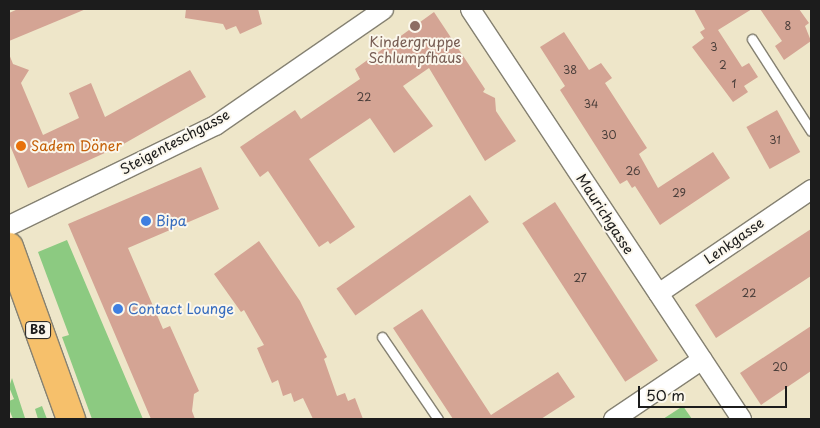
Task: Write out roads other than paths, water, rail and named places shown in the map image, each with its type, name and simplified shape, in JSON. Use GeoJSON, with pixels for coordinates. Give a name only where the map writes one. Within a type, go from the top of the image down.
{"type":"FeatureCollection","features":[{"type":"Feature","properties":{"kind":"main road","name":"B8"},"geometry":{"type":"LineString","coordinates":[[9,247],[68,417]]}},
{"type":"Feature","properties":{"kind":"street","name":"Steigenteschgasse"},"geometry":{"type":"LineString","coordinates":[[9,225],[215,125],[382,9]]}},
{"type":"Feature","properties":{"kind":"street","name":"Maurichgasse"},"geometry":{"type":"LineString","coordinates":[[470,9],[741,419]]}},
{"type":"Feature","properties":{"kind":"street","name":"Lenkgasse"},"geometry":{"type":"LineString","coordinates":[[658,293],[811,189]]}},
{"type":"Feature","properties":{"kind":"street"},"geometry":{"type":"LineString","coordinates":[[613,419],[702,359]]}},
{"type":"Feature","properties":{"kind":"lane"},"geometry":{"type":"LineString","coordinates":[[752,39],[811,131]]}},
{"type":"Feature","properties":{"kind":"lane"},"geometry":{"type":"LineString","coordinates":[[382,338],[438,419]]}},
{"type":"Feature","properties":{"kind":"place","name":"Kindergruppe Schlumpfhaus"},"geometry":{"type":"Point","coordinates":[415,26]}},
{"type":"Feature","properties":{"kind":"place","name":"Sadem Döner"},"geometry":{"type":"Point","coordinates":[21,146]}},
{"type":"Feature","properties":{"kind":"place","name":"Bipa"},"geometry":{"type":"Point","coordinates":[146,221]}},
{"type":"Feature","properties":{"kind":"place","name":"Contact Lounge"},"geometry":{"type":"Point","coordinates":[118,309]}}]}
